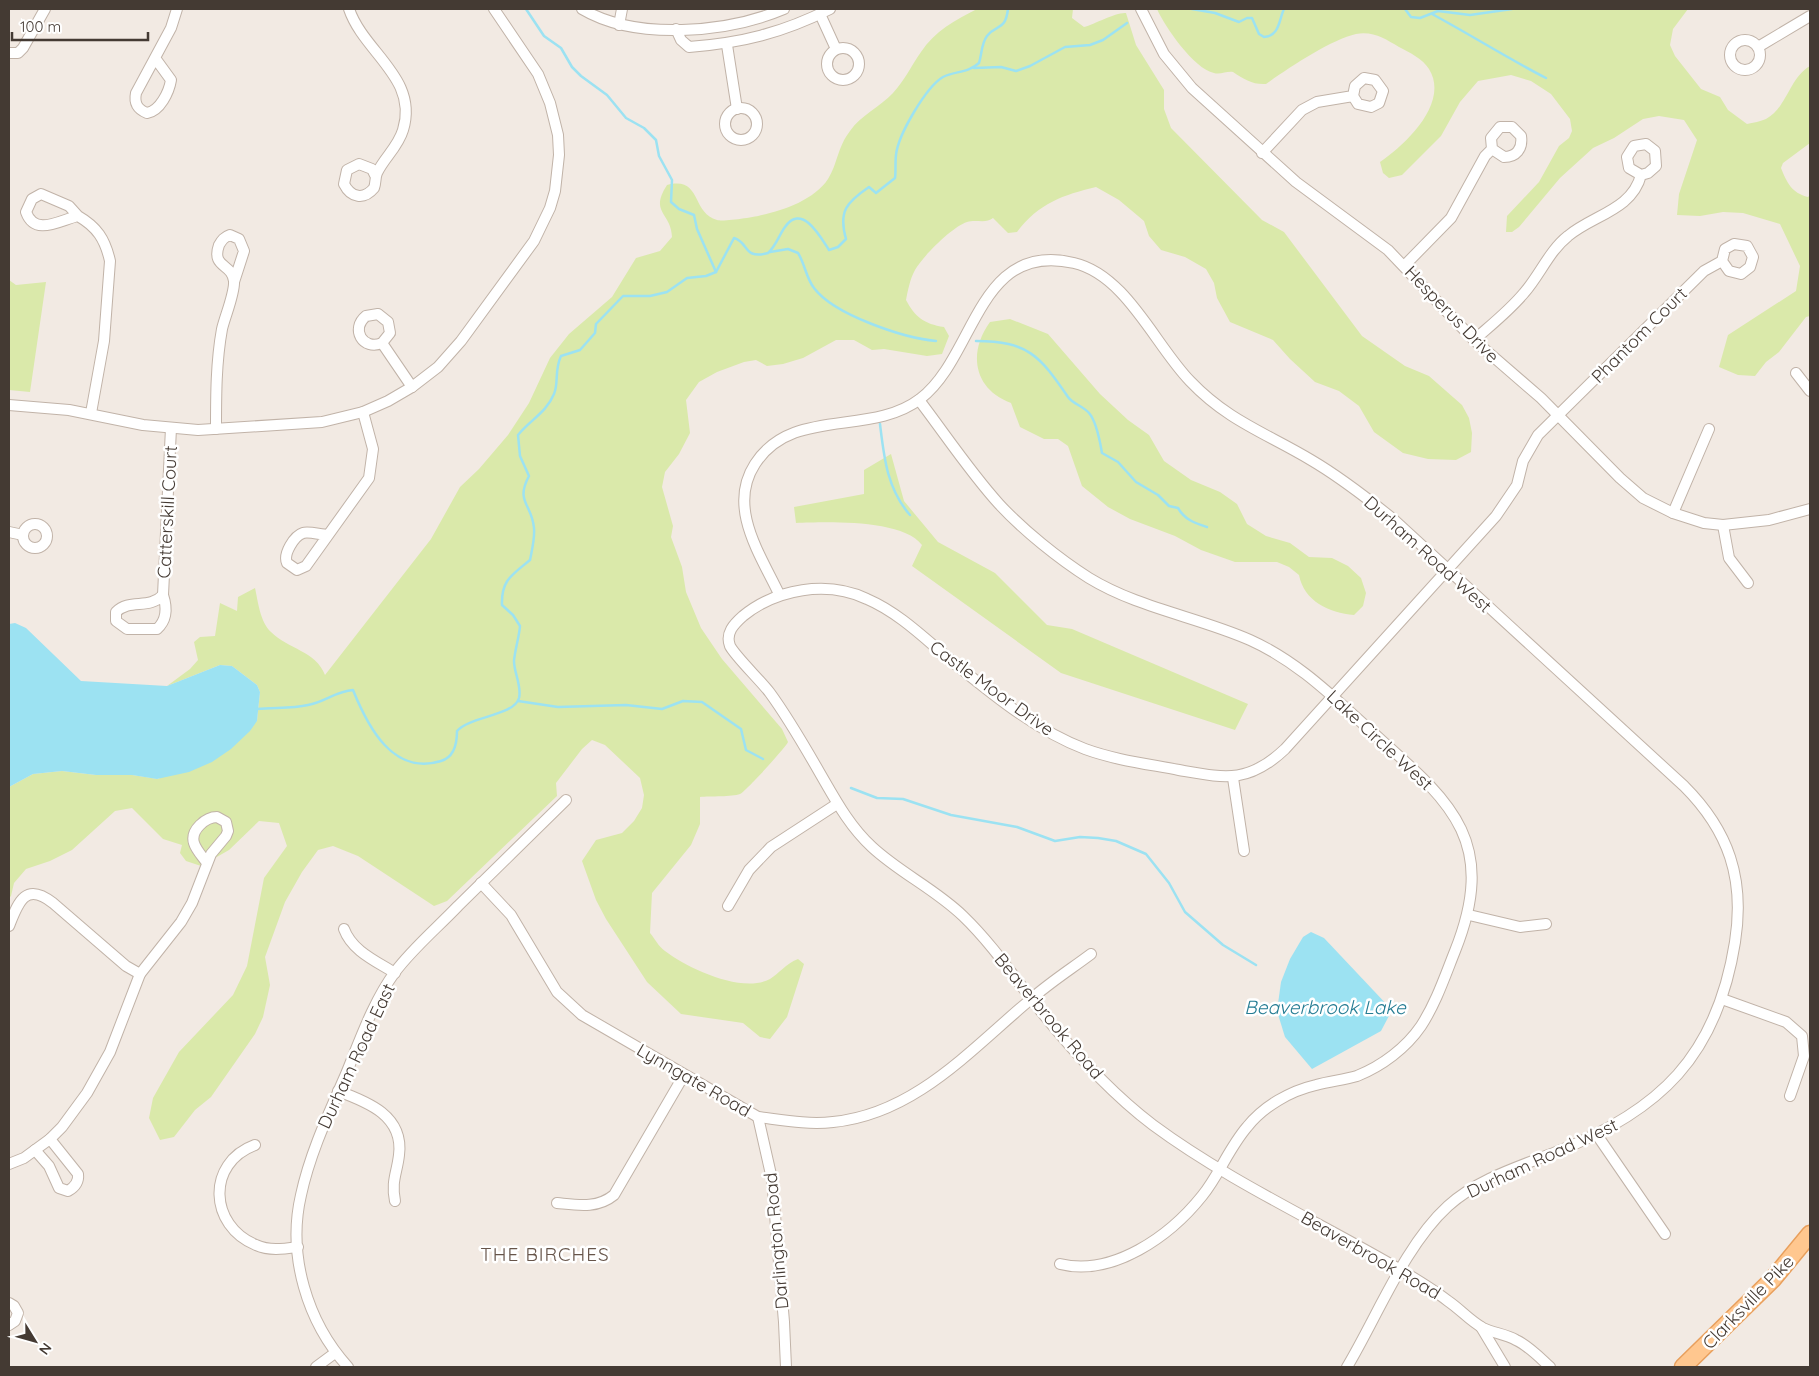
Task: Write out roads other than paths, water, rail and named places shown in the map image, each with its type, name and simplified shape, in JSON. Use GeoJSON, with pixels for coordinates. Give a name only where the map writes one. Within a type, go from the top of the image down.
{"type":"FeatureCollection","features":[{"type":"Feature","properties":{"kind":"main road","name":"Clarksville Pike"},"geometry":{"type":"LineString","coordinates":[[1683,1367],[1773,1279],[1810,1234]]}},
{"type":"Feature","properties":{"kind":"street"},"geometry":{"type":"LineString","coordinates":[[9,53],[18,53],[23,48],[45,9]]}},
{"type":"Feature","properties":{"kind":"street"},"geometry":{"type":"LineString","coordinates":[[155,58],[171,80],[158,108],[148,113],[137,106],[135,100],[155,58],[171,28],[177,9]]}},
{"type":"Feature","properties":{"kind":"street"},"geometry":{"type":"LineString","coordinates":[[349,9],[363,37],[400,83],[406,106],[403,131],[376,175]]}},
{"type":"Feature","properties":{"kind":"street"},"geometry":{"type":"LineString","coordinates":[[9,405],[91,413],[142,425],[216,429],[322,422],[362,412],[412,387],[449,356],[525,254],[543,225],[555,191],[559,155],[556,127],[550,103],[538,74],[494,9]]}},
{"type":"Feature","properties":{"kind":"street"},"geometry":{"type":"LineString","coordinates":[[582,9],[603,20],[639,29],[676,29],[732,24],[781,9]]}},
{"type":"Feature","properties":{"kind":"street"},"geometry":{"type":"LineString","coordinates":[[619,25],[622,9]]}},
{"type":"Feature","properties":{"kind":"street"},"geometry":{"type":"LineString","coordinates":[[676,29],[681,40],[688,47],[727,45],[787,28],[830,9]]}},
{"type":"Feature","properties":{"kind":"street","name":"Hesperus Drive"},"geometry":{"type":"LineString","coordinates":[[1142,9],[1154,37],[1176,71],[1262,153],[1296,182],[1370,235],[1404,265],[1474,340],[1559,415],[1643,498],[1673,514],[1704,523],[1723,525],[1769,520],[1810,509]]}},
{"type":"Feature","properties":{"kind":"street"},"geometry":{"type":"LineString","coordinates":[[820,14],[836,49]]}},
{"type":"Feature","properties":{"kind":"street"},"geometry":{"type":"LineString","coordinates":[[1758,47],[1810,16]]}},
{"type":"Feature","properties":{"kind":"street"},"geometry":{"type":"LineString","coordinates":[[727,45],[737,109]]}},
{"type":"Feature","properties":{"kind":"street"},"geometry":{"type":"LineString","coordinates":[[1262,153],[1302,110],[1317,102],[1353,96]]}},
{"type":"Feature","properties":{"kind":"street"},"geometry":{"type":"LineString","coordinates":[[1404,265],[1451,218],[1480,165],[1492,149]]}},
{"type":"Feature","properties":{"kind":"street"},"geometry":{"type":"LineString","coordinates":[[1474,340],[1525,292],[1559,244],[1573,232],[1624,202],[1635,191],[1641,175]]}},
{"type":"Feature","properties":{"kind":"street"},"geometry":{"type":"LineString","coordinates":[[78,216],[43,227],[32,223],[28,218],[26,208],[36,196],[46,194],[69,206],[78,216],[99,232],[107,248],[110,261],[103,348],[91,413]]}},
{"type":"Feature","properties":{"kind":"street","name":"Durham Road West"},"geometry":{"type":"LineString","coordinates":[[779,594],[750,532],[743,507],[748,477],[754,464],[774,442],[800,429],[872,420],[888,415],[919,400],[945,370],[985,299],[1006,277],[1020,268],[1047,260],[1074,263],[1096,271],[1115,286],[1178,368],[1219,408],[1247,427],[1312,460],[1356,489],[1393,519],[1684,786],[1710,815],[1728,850],[1737,889],[1736,934],[1722,999],[1702,1042],[1679,1074],[1634,1114],[1597,1135],[1500,1174],[1462,1195],[1448,1206],[1423,1234],[1401,1270]]}},
{"type":"Feature","properties":{"kind":"street","name":"Phantom Court"},"geometry":{"type":"LineString","coordinates":[[1559,415],[1704,271],[1722,261]]}},
{"type":"Feature","properties":{"kind":"street"},"geometry":{"type":"LineString","coordinates":[[216,429],[218,359],[222,330],[234,282]]}},
{"type":"Feature","properties":{"kind":"street"},"geometry":{"type":"LineString","coordinates":[[382,343],[412,387]]}},
{"type":"Feature","properties":{"kind":"street"},"geometry":{"type":"LineString","coordinates":[[1796,373],[1810,391]]}},
{"type":"Feature","properties":{"kind":"street","name":"Lake Circle West"},"geometry":{"type":"LineString","coordinates":[[919,400],[1000,504],[1072,566],[1109,588],[1241,636],[1277,653],[1299,667],[1430,784],[1453,813],[1467,846],[1471,864],[1472,899],[1469,915],[1430,1011],[1409,1042],[1386,1061],[1359,1075],[1299,1090],[1270,1106],[1247,1127],[1191,1209],[1171,1227],[1143,1247],[1099,1265],[1086,1268],[1060,1264]]}},
{"type":"Feature","properties":{"kind":"street"},"geometry":{"type":"LineString","coordinates":[[328,535],[369,478],[374,449],[362,412]]}},
{"type":"Feature","properties":{"kind":"street","name":"Castle Moor Drive"},"geometry":{"type":"LineString","coordinates":[[729,633],[737,621],[747,612],[779,594],[827,590],[848,592],[865,597],[904,621],[1011,706],[1065,740],[1111,757],[1233,778],[1250,772],[1276,757],[1447,570],[1509,500],[1517,485],[1529,449],[1538,435],[1559,415]]}},
{"type":"Feature","properties":{"kind":"street","name":"Catterskill Court"},"geometry":{"type":"LineString","coordinates":[[163,595],[158,600],[146,604],[126,604],[116,612],[116,621],[127,629],[157,628],[165,619],[166,602],[163,595],[171,428]]}},
{"type":"Feature","properties":{"kind":"street"},"geometry":{"type":"LineString","coordinates":[[1673,514],[1709,429]]}},
{"type":"Feature","properties":{"kind":"street"},"geometry":{"type":"LineString","coordinates":[[1723,525],[1729,558],[1748,583]]}},
{"type":"Feature","properties":{"kind":"street"},"geometry":{"type":"LineString","coordinates":[[9,532],[23,535]]}},
{"type":"Feature","properties":{"kind":"street","name":"Beaverbrook Road"},"geometry":{"type":"LineString","coordinates":[[729,633],[728,641],[732,649],[750,668],[782,710],[849,822],[874,849],[937,893],[961,914],[1002,960],[1074,1051],[1122,1100],[1168,1136],[1220,1168],[1401,1270],[1447,1300],[1481,1327],[1514,1339],[1550,1367]]}},
{"type":"Feature","properties":{"kind":"street"},"geometry":{"type":"LineString","coordinates":[[1233,778],[1244,851]]}},
{"type":"Feature","properties":{"kind":"street","name":"Durham Road East"},"geometry":{"type":"LineString","coordinates":[[348,1367],[335,1353],[325,1337],[307,1297],[301,1275],[298,1247],[300,1197],[311,1156],[375,1005],[395,973],[408,957],[481,883],[566,800]]}},
{"type":"Feature","properties":{"kind":"street"},"geometry":{"type":"LineString","coordinates":[[728,906],[749,870],[765,852],[838,804]]}},
{"type":"Feature","properties":{"kind":"street"},"geometry":{"type":"LineString","coordinates":[[9,1164],[35,1150],[50,1138],[74,1112],[98,1075],[110,1052],[140,974],[181,922],[192,903],[207,863]]}},
{"type":"Feature","properties":{"kind":"street","name":"Lynngate Road"},"geometry":{"type":"LineString","coordinates":[[481,883],[511,915],[548,980],[569,1004],[595,1024],[758,1117],[787,1121],[833,1122],[857,1118],[882,1110],[925,1088],[1031,998],[1091,954]]}},
{"type":"Feature","properties":{"kind":"street"},"geometry":{"type":"LineString","coordinates":[[9,926],[12,908],[26,895],[47,898],[126,966],[140,974]]}},
{"type":"Feature","properties":{"kind":"street"},"geometry":{"type":"LineString","coordinates":[[1469,915],[1520,927],[1546,924]]}},
{"type":"Feature","properties":{"kind":"street"},"geometry":{"type":"LineString","coordinates":[[344,929],[347,938],[359,950],[395,973]]}},
{"type":"Feature","properties":{"kind":"street"},"geometry":{"type":"LineString","coordinates":[[1722,999],[1786,1022],[1802,1036],[1804,1056],[1790,1096]]}},
{"type":"Feature","properties":{"kind":"street"},"geometry":{"type":"LineString","coordinates":[[557,1203],[588,1206],[599,1204],[614,1195],[684,1075]]}},
{"type":"Feature","properties":{"kind":"street"},"geometry":{"type":"LineString","coordinates":[[338,1091],[375,1106],[396,1131],[400,1154],[392,1186],[395,1201]]}},
{"type":"Feature","properties":{"kind":"street","name":"Darlington Road"},"geometry":{"type":"LineString","coordinates":[[758,1117],[772,1180],[786,1367]]}},
{"type":"Feature","properties":{"kind":"street"},"geometry":{"type":"LineString","coordinates":[[1597,1135],[1665,1234]]}},
{"type":"Feature","properties":{"kind":"street"},"geometry":{"type":"LineString","coordinates":[[35,1150],[49,1166],[59,1188],[68,1192],[79,1179],[78,1174],[50,1138]]}},
{"type":"Feature","properties":{"kind":"street"},"geometry":{"type":"LineString","coordinates":[[255,1145],[239,1152],[227,1166],[220,1186],[220,1207],[231,1226],[255,1245],[275,1250],[298,1247]]}},
{"type":"Feature","properties":{"kind":"street"},"geometry":{"type":"LineString","coordinates":[[1347,1367],[1401,1270]]}},
{"type":"Feature","properties":{"kind":"street"},"geometry":{"type":"LineString","coordinates":[[9,1303],[14,1306],[18,1313],[15,1322],[9,1325]]}},
{"type":"Feature","properties":{"kind":"street","name":"Beaverbrook Road"},"geometry":{"type":"LineString","coordinates":[[1481,1327],[1505,1367]]}},
{"type":"Feature","properties":{"kind":"street"},"geometry":{"type":"LineString","coordinates":[[316,1367],[335,1353]]}},
{"type":"Feature","properties":{"kind":"water"},"geometry":{"type":"Polygon","coordinates":[[[15,623],[26,628],[81,681],[167,686],[220,665],[232,666],[257,685],[260,692],[257,721],[250,731],[231,749],[212,762],[189,772],[157,779],[132,775],[96,775],[62,771],[33,774],[9,787],[9,624],[15,623]]]}},
{"type":"Feature","properties":{"kind":"water","name":"Beaverbrook Lake"},"geometry":{"type":"Polygon","coordinates":[[[1311,932],[1324,938],[1390,1008],[1391,1012],[1381,1031],[1312,1069],[1285,1037],[1277,1011],[1281,982],[1290,959],[1303,937],[1311,932]]]}},
{"type":"Feature","properties":{"kind":"waterway"},"geometry":{"type":"LineString","coordinates":[[526,9],[544,36],[561,48],[572,67],[607,95],[626,118],[644,128],[656,140],[659,156],[672,180],[671,202],[679,209],[694,215],[697,229],[716,272]]}},
{"type":"Feature","properties":{"kind":"waterway"},"geometry":{"type":"LineString","coordinates":[[257,709],[308,705],[320,702],[341,692],[353,690],[366,719],[385,745],[396,755],[409,761],[424,764],[446,759],[456,745],[457,731],[463,726],[509,709],[515,704],[520,693],[514,661],[520,626],[513,615],[502,605],[502,597],[503,590],[509,579],[530,560],[534,532],[533,520],[524,498],[525,485],[529,476],[520,456],[518,435],[551,401],[555,390],[561,356],[580,350],[595,333],[596,324],[623,296],[650,296],[667,292],[687,278],[706,276],[716,272],[734,238],[739,240],[747,250],[754,254],[768,253],[785,227],[791,221],[798,218],[804,220],[816,230],[829,250],[838,247],[846,239],[843,221],[846,208],[850,203],[869,187],[876,193],[895,178],[898,146],[907,124],[921,101],[936,82],[943,77],[970,69],[979,63],[985,39],[991,32],[1003,24],[1008,9]]}},
{"type":"Feature","properties":{"kind":"waterway"},"geometry":{"type":"LineString","coordinates":[[1192,9],[1215,13],[1239,22],[1252,18],[1259,34],[1264,37],[1273,34],[1276,30],[1284,9]]}},
{"type":"Feature","properties":{"kind":"waterway"},"geometry":{"type":"LineString","coordinates":[[1405,9],[1411,17],[1420,18],[1438,11],[1470,15],[1512,9]]}},
{"type":"Feature","properties":{"kind":"waterway"},"geometry":{"type":"LineString","coordinates":[[1432,14],[1546,78]]}},
{"type":"Feature","properties":{"kind":"waterway"},"geometry":{"type":"LineString","coordinates":[[974,68],[1001,67],[1016,71],[1030,66],[1065,47],[1090,45],[1103,40],[1127,23]]}},
{"type":"Feature","properties":{"kind":"waterway"},"geometry":{"type":"LineString","coordinates":[[770,252],[788,249],[798,253],[814,288],[824,298],[853,316],[889,330],[936,341]]}},
{"type":"Feature","properties":{"kind":"waterway"},"geometry":{"type":"LineString","coordinates":[[976,341],[1008,344],[1021,348],[1040,361],[1070,399],[1092,417],[1098,432],[1102,453],[1118,462],[1136,482],[1158,495],[1169,506],[1178,508],[1187,518],[1207,527]]}},
{"type":"Feature","properties":{"kind":"waterway"},"geometry":{"type":"LineString","coordinates":[[880,424],[885,460],[891,483],[902,505],[910,515]]}},
{"type":"Feature","properties":{"kind":"waterway"},"geometry":{"type":"LineString","coordinates":[[518,701],[558,707],[626,705],[662,709],[683,701],[702,702],[741,729],[746,750],[763,759]]}},
{"type":"Feature","properties":{"kind":"waterway"},"geometry":{"type":"LineString","coordinates":[[851,788],[877,798],[903,799],[951,815],[1017,827],[1055,841],[1080,837],[1098,838],[1116,841],[1146,854],[1169,883],[1185,912],[1223,945],[1256,965]]}},
{"type":"Feature","properties":{"kind":"district","name":"THE BIRCHES"},"geometry":{"type":"Point","coordinates":[545,1254]}}]}
